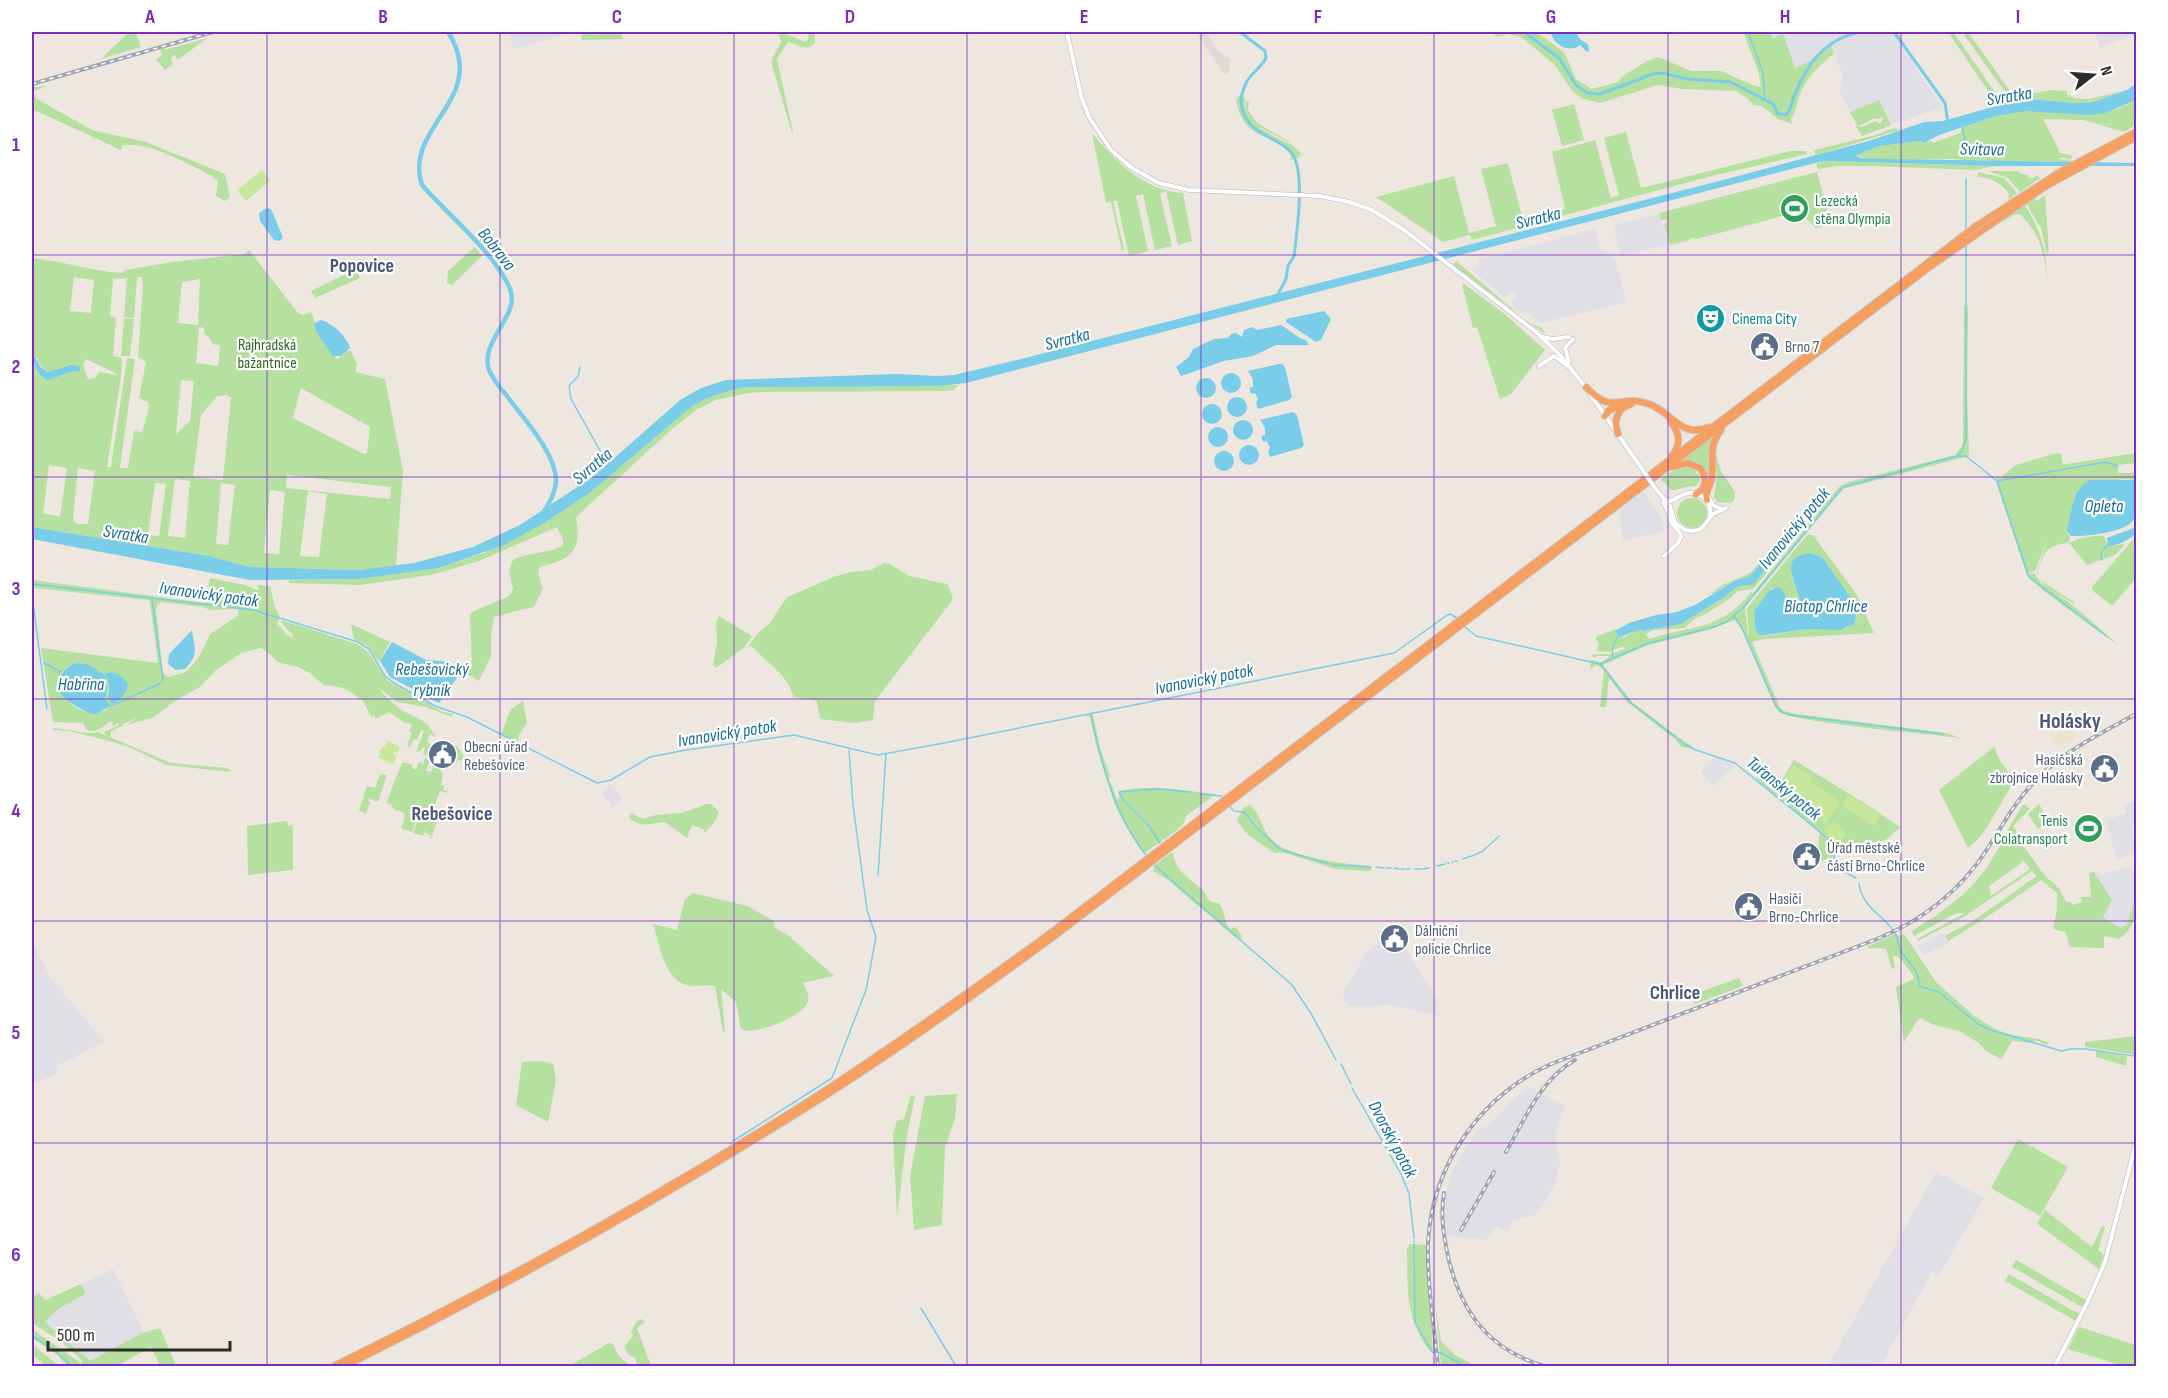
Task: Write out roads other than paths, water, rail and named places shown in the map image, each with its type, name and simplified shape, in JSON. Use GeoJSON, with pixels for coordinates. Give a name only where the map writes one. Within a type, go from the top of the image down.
{"type":"FeatureCollection","features":[{"type":"Feature","properties":{"kind":"highway"},"geometry":{"type":"LineString","coordinates":[[345,1366],[534,1269],[641,1208],[816,1101],[909,1039],[1057,934],[1656,476],[1976,226],[2060,172],[2136,132]]}},
{"type":"Feature","properties":{"kind":"highway"},"geometry":{"type":"LineString","coordinates":[[334,1366],[452,1307],[601,1225],[804,1104],[880,1053],[978,986],[1062,924],[1665,464],[1937,261],[2069,173],[2136,138]]}},
{"type":"Feature","properties":{"kind":"highway"},"geometry":{"type":"LineString","coordinates":[[1586,387],[1599,400],[1609,404],[1633,400],[1656,407],[1680,426],[1689,430],[1704,429],[1724,421]]}},
{"type":"Feature","properties":{"kind":"highway"},"geometry":{"type":"LineString","coordinates":[[1605,416],[1608,411],[1622,404],[1641,401]]}},
{"type":"Feature","properties":{"kind":"highway"},"geometry":{"type":"LineString","coordinates":[[1605,416],[1634,403],[1646,405],[1661,413],[1678,434],[1678,445],[1665,464]]}},
{"type":"Feature","properties":{"kind":"highway"},"geometry":{"type":"LineString","coordinates":[[1618,434],[1616,423],[1621,408]]}},
{"type":"Feature","properties":{"kind":"highway"},"geometry":{"type":"LineString","coordinates":[[1708,503],[1705,494],[1712,478],[1712,446],[1724,421]]}},
{"type":"Feature","properties":{"kind":"highway"},"geometry":{"type":"LineString","coordinates":[[1656,476],[1681,464],[1697,466],[1702,470],[1705,480],[1703,488],[1696,494]]}},
{"type":"Feature","properties":{"kind":"main road"},"geometry":{"type":"LineString","coordinates":[[1067,32],[1081,96],[1089,117],[1102,140],[1119,159],[1132,168],[1159,183],[1189,190],[1304,195],[1338,199],[1372,210],[1431,250],[1541,336],[1572,368],[1586,387],[1667,509],[1671,524],[1681,537],[1664,556]]}},
{"type":"Feature","properties":{"kind":"main road"},"geometry":{"type":"LineString","coordinates":[[1541,336],[1553,339],[1571,338],[1565,349],[1572,368]]}},
{"type":"Feature","properties":{"kind":"main road"},"geometry":{"type":"LineString","coordinates":[[1539,366],[1554,356],[1572,368]]}},
{"type":"Feature","properties":{"kind":"main road"},"geometry":{"type":"LineString","coordinates":[[1709,486],[1708,495],[1711,502],[1722,509]]}},
{"type":"Feature","properties":{"kind":"main road"},"geometry":{"type":"LineString","coordinates":[[1658,493],[1663,499],[1670,507],[1678,527],[1690,531],[1701,529],[1714,513],[1726,508],[1715,510],[1696,494],[1687,494],[1671,501],[1663,499]]}},
{"type":"Feature","properties":{"kind":"main road"},"geometry":{"type":"LineString","coordinates":[[1672,514],[1680,496]]}},
{"type":"Feature","properties":{"kind":"main road"},"geometry":{"type":"LineString","coordinates":[[1708,503],[1710,518]]}},
{"type":"Feature","properties":{"kind":"main road"},"geometry":{"type":"LineString","coordinates":[[2055,1366],[2101,1272],[2119,1215],[2136,1143]]}},
{"type":"Feature","properties":{"kind":"water"},"geometry":{"type":"Polygon","coordinates":[[[1551,32],[1575,32],[1581,40],[1588,44],[1589,51],[1587,52],[1580,45],[1576,48],[1566,48],[1558,44],[1551,32]]]}},
{"type":"Feature","properties":{"kind":"water"},"geometry":{"type":"Polygon","coordinates":[[[2136,84],[2136,100],[2105,113],[2089,115],[2026,111],[1996,116],[1939,135],[1924,143],[1920,141],[1880,146],[1856,155],[1860,158],[1885,159],[2136,163],[2136,166],[1819,162],[966,383],[938,386],[746,387],[725,392],[691,407],[591,492],[546,522],[504,545],[439,568],[360,579],[250,580],[32,539],[32,527],[209,556],[250,567],[358,570],[414,563],[473,547],[520,525],[594,476],[680,400],[701,388],[726,380],[896,374],[954,375],[1719,181],[1872,140],[1924,122],[1943,121],[2017,100],[2093,102],[2127,90],[2136,84]]]}},
{"type":"Feature","properties":{"kind":"water"},"geometry":{"type":"Polygon","coordinates":[[[267,208],[271,209],[282,235],[283,238],[279,241],[274,240],[260,221],[259,213],[267,208]]]}},
{"type":"Feature","properties":{"kind":"water"},"geometry":{"type":"Polygon","coordinates":[[[1324,311],[1331,319],[1321,340],[1316,342],[1286,322],[1286,319],[1324,311]]]}},
{"type":"Feature","properties":{"kind":"water"},"geometry":{"type":"Polygon","coordinates":[[[321,320],[335,327],[348,344],[350,348],[341,356],[333,356],[315,330],[315,323],[321,320]]]}},
{"type":"Feature","properties":{"kind":"water"},"geometry":{"type":"Polygon","coordinates":[[[1281,325],[1306,340],[1309,345],[1276,345],[1253,356],[1224,361],[1181,376],[1176,367],[1189,357],[1193,349],[1214,339],[1228,338],[1231,334],[1236,333],[1242,337],[1244,330],[1252,327],[1257,330],[1281,325]]]}},
{"type":"Feature","properties":{"kind":"water"},"geometry":{"type":"Polygon","coordinates":[[[35,357],[41,368],[48,372],[71,365],[79,366],[80,369],[79,372],[51,379],[44,378],[32,361],[35,357]]]}},
{"type":"Feature","properties":{"kind":"water"},"geometry":{"type":"Polygon","coordinates":[[[1279,364],[1285,367],[1292,397],[1289,400],[1258,409],[1256,403],[1258,399],[1255,393],[1251,394],[1249,388],[1253,387],[1253,379],[1248,371],[1279,364]]]}},
{"type":"Feature","properties":{"kind":"water"},"geometry":{"type":"Polygon","coordinates":[[[1231,373],[1238,376],[1241,383],[1238,390],[1231,393],[1224,390],[1221,383],[1224,376],[1231,373]]]}},
{"type":"Feature","properties":{"kind":"water"},"geometry":{"type":"Polygon","coordinates":[[[1206,378],[1213,381],[1216,388],[1213,395],[1206,398],[1199,395],[1196,388],[1199,381],[1206,378]]]}},
{"type":"Feature","properties":{"kind":"water"},"geometry":{"type":"Polygon","coordinates":[[[1237,397],[1244,400],[1247,407],[1244,414],[1237,417],[1230,414],[1227,407],[1230,400],[1237,397]]]}},
{"type":"Feature","properties":{"kind":"water"},"geometry":{"type":"Polygon","coordinates":[[[1212,404],[1219,407],[1222,414],[1219,421],[1212,424],[1205,421],[1202,414],[1205,407],[1212,404]]]}},
{"type":"Feature","properties":{"kind":"water"},"geometry":{"type":"Polygon","coordinates":[[[1293,412],[1297,415],[1304,445],[1301,448],[1270,457],[1267,441],[1263,442],[1261,436],[1265,435],[1265,428],[1260,420],[1293,412]]]}},
{"type":"Feature","properties":{"kind":"water"},"geometry":{"type":"Polygon","coordinates":[[[1243,420],[1250,423],[1253,430],[1250,437],[1243,440],[1236,437],[1233,430],[1236,423],[1243,420]]]}},
{"type":"Feature","properties":{"kind":"water"},"geometry":{"type":"Polygon","coordinates":[[[1218,427],[1225,430],[1228,437],[1225,444],[1218,447],[1211,444],[1208,437],[1211,430],[1218,427]]]}},
{"type":"Feature","properties":{"kind":"water"},"geometry":{"type":"Polygon","coordinates":[[[1249,445],[1256,448],[1259,455],[1256,462],[1249,465],[1242,462],[1239,455],[1242,448],[1249,445]]]}},
{"type":"Feature","properties":{"kind":"water"},"geometry":{"type":"Polygon","coordinates":[[[1224,451],[1231,454],[1234,461],[1231,468],[1224,471],[1217,468],[1214,461],[1217,454],[1224,451]]]}},
{"type":"Feature","properties":{"kind":"water","name":"Opleta"},"geometry":{"type":"Polygon","coordinates":[[[2091,480],[2136,480],[2136,515],[2130,524],[2115,530],[2086,536],[2071,536],[2067,531],[2074,501],[2080,488],[2091,480]]]}},
{"type":"Feature","properties":{"kind":"water"},"geometry":{"type":"Polygon","coordinates":[[[2136,527],[2136,534],[2119,544],[2108,546],[2107,538],[2136,527]]]}},
{"type":"Feature","properties":{"kind":"water"},"geometry":{"type":"Polygon","coordinates":[[[1776,549],[1771,562],[1754,584],[1737,587],[1681,624],[1642,631],[1641,629],[1620,637],[1615,631],[1629,623],[1677,612],[1695,605],[1736,580],[1750,576],[1772,550],[1776,549]]]}},
{"type":"Feature","properties":{"kind":"water","name":"Biotop Chrlice"},"geometry":{"type":"Polygon","coordinates":[[[1810,553],[1823,558],[1854,603],[1858,611],[1854,624],[1840,630],[1807,629],[1759,635],[1755,629],[1754,611],[1769,591],[1777,587],[1782,589],[1793,611],[1801,610],[1791,568],[1793,561],[1799,556],[1810,553]]]}},
{"type":"Feature","properties":{"kind":"water"},"geometry":{"type":"Polygon","coordinates":[[[192,630],[195,651],[193,659],[185,669],[176,670],[168,664],[169,654],[192,630]]]}},
{"type":"Feature","properties":{"kind":"water","name":"Rebešovický rybník"},"geometry":{"type":"Polygon","coordinates":[[[392,642],[426,660],[442,661],[460,669],[461,672],[439,703],[390,677],[380,661],[392,642]]]}},
{"type":"Feature","properties":{"kind":"water","name":"Habřina"},"geometry":{"type":"Polygon","coordinates":[[[77,663],[87,664],[105,675],[107,688],[105,699],[111,705],[97,714],[92,714],[66,700],[59,689],[62,674],[68,667],[77,663]]]}},
{"type":"Feature","properties":{"kind":"water"},"geometry":{"type":"Polygon","coordinates":[[[112,672],[128,683],[123,696],[112,704],[108,698],[109,687],[105,673],[112,672]]]}},
{"type":"Feature","properties":{"kind":"waterway","name":"Bobrava"},"geometry":{"type":"LineString","coordinates":[[448,32],[458,55],[459,76],[453,94],[424,146],[419,164],[422,185],[483,248],[510,289],[512,299],[510,309],[494,338],[487,359],[489,370],[497,384],[538,437],[555,471],[555,486],[542,515]]}},
{"type":"Feature","properties":{"kind":"waterway"},"geometry":{"type":"LineString","coordinates":[[1240,32],[1265,51],[1266,58],[1248,79],[1244,88],[1241,101],[1244,114],[1257,130],[1291,152],[1298,168],[1299,206],[1294,256],[1277,296]]}},
{"type":"Feature","properties":{"kind":"waterway"},"geometry":{"type":"LineString","coordinates":[[1524,32],[1559,58],[1576,85],[1587,93],[1600,94],[1653,74],[1663,73],[1687,79],[1731,82],[1773,104],[1778,114],[1786,115],[1799,84],[1823,50],[1846,36],[1861,32]]}},
{"type":"Feature","properties":{"kind":"waterway"},"geometry":{"type":"LineString","coordinates":[[1532,37],[1538,32]]}},
{"type":"Feature","properties":{"kind":"waterway"},"geometry":{"type":"LineString","coordinates":[[1748,32],[1763,73],[1765,100]]}},
{"type":"Feature","properties":{"kind":"waterway"},"geometry":{"type":"LineString","coordinates":[[1894,32],[1945,103],[1948,123]]}},
{"type":"Feature","properties":{"kind":"waterway","name":"Svitava"},"geometry":{"type":"LineString","coordinates":[[1963,127],[1966,153]]}},
{"type":"Feature","properties":{"kind":"waterway"},"geometry":{"type":"LineString","coordinates":[[1966,179],[1966,229]]}},
{"type":"Feature","properties":{"kind":"waterway"},"geometry":{"type":"LineString","coordinates":[[1957,456],[1962,451],[1966,439],[1966,247]]}},
{"type":"Feature","properties":{"kind":"waterway","name":"Svratka"},"geometry":{"type":"LineString","coordinates":[[580,367],[578,376],[569,386],[571,399],[607,463]]}},
{"type":"Feature","properties":{"kind":"waterway","name":"Ivanovický potok"},"geometry":{"type":"LineString","coordinates":[[1465,627],[1476,636],[1600,664],[1646,644],[1717,626],[1726,622],[1743,608],[1843,487],[1957,456],[1966,456],[1997,481],[2029,577],[2105,635]]}},
{"type":"Feature","properties":{"kind":"waterway"},"geometry":{"type":"LineString","coordinates":[[1997,481],[2106,462],[2118,466]]}},
{"type":"Feature","properties":{"kind":"waterway"},"geometry":{"type":"LineString","coordinates":[[2102,560],[2101,552],[2109,544]]}},
{"type":"Feature","properties":{"kind":"waterway","name":"Ivanovický potok"},"geometry":{"type":"LineString","coordinates":[[32,584],[253,610],[358,642],[369,649],[385,676],[394,683],[435,706],[467,717],[597,783],[611,780],[650,757],[794,735],[878,755],[944,743],[1394,653],[1446,616],[1450,614],[1457,618]]}},
{"type":"Feature","properties":{"kind":"waterway"},"geometry":{"type":"LineString","coordinates":[[32,595],[47,709]]}},
{"type":"Feature","properties":{"kind":"waterway"},"geometry":{"type":"LineString","coordinates":[[111,706],[163,680],[152,599]]}},
{"type":"Feature","properties":{"kind":"waterway"},"geometry":{"type":"LineString","coordinates":[[1734,616],[1741,626],[1776,706],[1782,712],[1790,715],[1943,734]]}},
{"type":"Feature","properties":{"kind":"waterway"},"geometry":{"type":"LineString","coordinates":[[1612,657],[1613,645],[1618,636]]}},
{"type":"Feature","properties":{"kind":"waterway"},"geometry":{"type":"LineString","coordinates":[[44,663],[61,672]]}},
{"type":"Feature","properties":{"kind":"waterway","name":"Tuřanský potok"},"geometry":{"type":"LineString","coordinates":[[1600,664],[1631,703],[1686,745],[1735,763],[1819,831],[1830,842],[1838,868],[1856,878]]}},
{"type":"Feature","properties":{"kind":"waterway","name":"Dvorský potok"},"geometry":{"type":"LineString","coordinates":[[1091,715],[1099,752],[1118,806],[1135,840],[1146,855]]}},
{"type":"Feature","properties":{"kind":"waterway"},"geometry":{"type":"LineString","coordinates":[[733,1141],[832,1078],[866,990],[876,937],[867,910],[853,805],[849,750]]}},
{"type":"Feature","properties":{"kind":"waterway"},"geometry":{"type":"LineString","coordinates":[[878,875],[886,754]]}},
{"type":"Feature","properties":{"kind":"waterway"},"geometry":{"type":"LineString","coordinates":[[1160,843],[1149,826],[1125,802],[1119,792],[1157,789],[1190,792]]}},
{"type":"Feature","properties":{"kind":"waterway"},"geometry":{"type":"LineString","coordinates":[[1200,794],[1222,796]]}},
{"type":"Feature","properties":{"kind":"waterway"},"geometry":{"type":"LineString","coordinates":[[1230,807],[1234,811],[1244,812],[1257,828],[1280,849]]}},
{"type":"Feature","properties":{"kind":"waterway"},"geometry":{"type":"LineString","coordinates":[[1472,856],[1483,851],[1499,836]]}},
{"type":"Feature","properties":{"kind":"waterway"},"geometry":{"type":"LineString","coordinates":[[1282,850],[1330,864]]}},
{"type":"Feature","properties":{"kind":"waterway"},"geometry":{"type":"LineString","coordinates":[[1463,859],[1471,856]]}},
{"type":"Feature","properties":{"kind":"waterway"},"geometry":{"type":"LineString","coordinates":[[1437,866],[1445,864]]}},
{"type":"Feature","properties":{"kind":"waterway","name":"Dvorský potok"},"geometry":{"type":"LineString","coordinates":[[1154,865],[1237,937]]}},
{"type":"Feature","properties":{"kind":"waterway"},"geometry":{"type":"LineString","coordinates":[[1333,865],[1371,867]]}},
{"type":"Feature","properties":{"kind":"waterway"},"geometry":{"type":"LineString","coordinates":[[1376,867],[1384,868]]}},
{"type":"Feature","properties":{"kind":"waterway"},"geometry":{"type":"LineString","coordinates":[[1394,868],[1399,869]]}},
{"type":"Feature","properties":{"kind":"waterway"},"geometry":{"type":"LineString","coordinates":[[1423,869],[1429,868]]}},
{"type":"Feature","properties":{"kind":"waterway"},"geometry":{"type":"LineString","coordinates":[[1415,869],[1421,869]]}},
{"type":"Feature","properties":{"kind":"waterway","name":"Tuřanský potok"},"geometry":{"type":"LineString","coordinates":[[1859,884],[1861,893],[1869,906],[1896,935],[1900,949],[1916,972],[1919,986],[1939,992],[1978,1024],[2061,1051],[2089,1049],[2136,1056]]}},
{"type":"Feature","properties":{"kind":"waterway","name":"Dvorský potok"},"geometry":{"type":"LineString","coordinates":[[1238,938],[1292,985],[1312,1015],[1336,1060]]}},
{"type":"Feature","properties":{"kind":"waterway","name":"Dvorský potok"},"geometry":{"type":"LineString","coordinates":[[1341,1064],[1351,1084]]}},
{"type":"Feature","properties":{"kind":"waterway","name":"Dvorský potok"},"geometry":{"type":"LineString","coordinates":[[1352,1088],[1401,1174],[1409,1193],[1414,1238]]}},
{"type":"Feature","properties":{"kind":"waterway","name":"Dvorský potok"},"geometry":{"type":"LineString","coordinates":[[1414,1244],[1415,1322],[1432,1352],[1441,1353],[1465,1366]]}},
{"type":"Feature","properties":{"kind":"waterway"},"geometry":{"type":"LineString","coordinates":[[921,1308],[956,1366]]}},
{"type":"Feature","properties":{"kind":"waterway"},"geometry":{"type":"LineString","coordinates":[[32,1336],[56,1351],[71,1366]]}},
{"type":"Feature","properties":{"kind":"railway"},"geometry":{"type":"LineString","coordinates":[[32,84],[213,32]]}},
{"type":"Feature","properties":{"kind":"railway"},"geometry":{"type":"LineString","coordinates":[[1438,1366],[1429,1274],[1428,1243],[1432,1214],[1439,1187],[1464,1136],[1502,1094],[1551,1064],[1877,939],[1910,923],[1939,903],[1964,879],[1986,851],[2022,796],[2037,779],[2060,759],[2084,743],[2136,714]]}},
{"type":"Feature","properties":{"kind":"railway"},"geometry":{"type":"LineString","coordinates":[[1506,1152],[1543,1089],[1563,1068],[1575,1060]]}},
{"type":"Feature","properties":{"kind":"railway"},"geometry":{"type":"LineString","coordinates":[[1461,1230],[1494,1172]]}},
{"type":"Feature","properties":{"kind":"railway"},"geometry":{"type":"LineString","coordinates":[[1444,1193],[1443,1227],[1449,1261],[1462,1298],[1471,1314],[1494,1340],[1508,1350],[1544,1366]]}},
{"type":"Feature","properties":{"kind":"place","name":"Lezecká stěna Olympia"},"geometry":{"type":"Point","coordinates":[1794,209]}},
{"type":"Feature","properties":{"kind":"place","name":"Cinema City"},"geometry":{"type":"Point","coordinates":[1711,318]}},
{"type":"Feature","properties":{"kind":"place","name":"Brno 7"},"geometry":{"type":"Point","coordinates":[1764,346]}},
{"type":"Feature","properties":{"kind":"place","name":"Obecní úřad Rebešovice"},"geometry":{"type":"Point","coordinates":[443,755]}},
{"type":"Feature","properties":{"kind":"place","name":"Hasičská zbrojnice Holásky"},"geometry":{"type":"Point","coordinates":[2104,768]}},
{"type":"Feature","properties":{"kind":"place","name":"Tenis Colatransport"},"geometry":{"type":"Point","coordinates":[2089,829]}},
{"type":"Feature","properties":{"kind":"place","name":"Úřad městské části Brno-Chrlice"},"geometry":{"type":"Point","coordinates":[1806,856]}},
{"type":"Feature","properties":{"kind":"place","name":"Hasiči Brno-Chrlice"},"geometry":{"type":"Point","coordinates":[1748,907]}},
{"type":"Feature","properties":{"kind":"place","name":"Dálniční policie Chrlice"},"geometry":{"type":"Point","coordinates":[1394,939]}},
{"type":"Feature","properties":{"kind":"district","name":"Popovice"},"geometry":{"type":"Point","coordinates":[362,265]}},
{"type":"Feature","properties":{"kind":"district","name":"Holásky"},"geometry":{"type":"Point","coordinates":[2070,720]}},
{"type":"Feature","properties":{"kind":"district","name":"Rebešovice"},"geometry":{"type":"Point","coordinates":[452,813]}},
{"type":"Feature","properties":{"kind":"district","name":"Chrlice"},"geometry":{"type":"Point","coordinates":[1675,992]}},
{"type":"Feature","properties":{"kind":"park label","name":"Rajhradská bažantnice"},"geometry":{"type":"Point","coordinates":[267,353]}}]}
